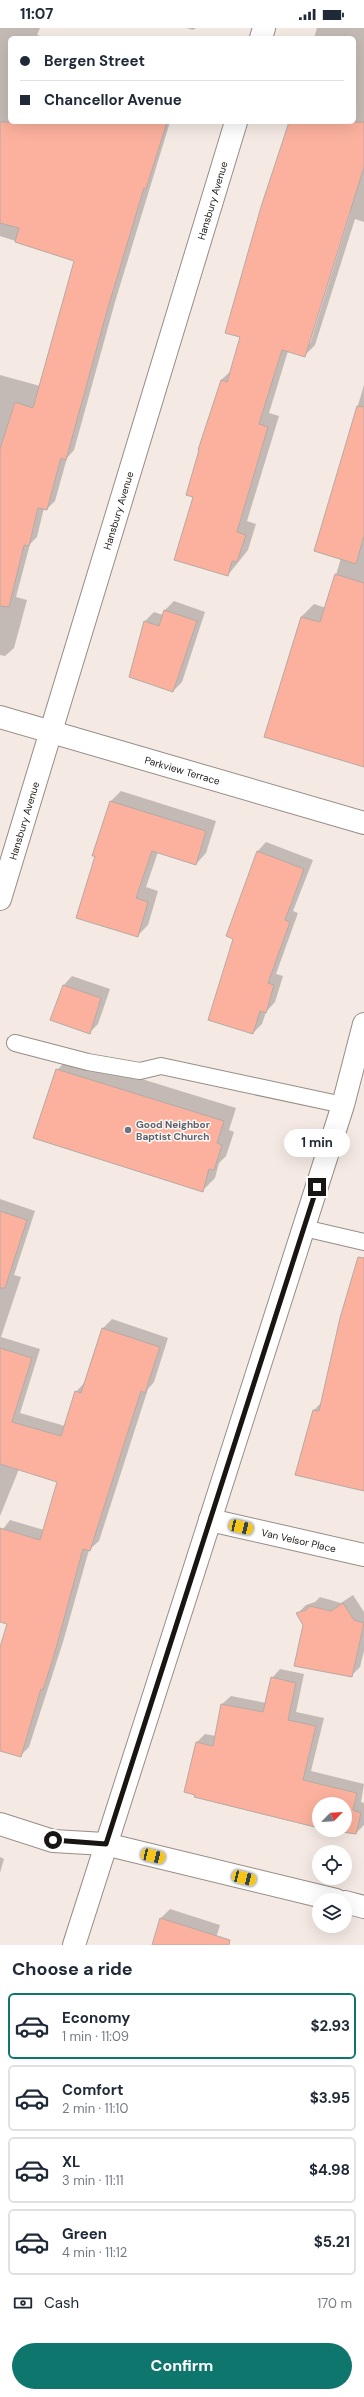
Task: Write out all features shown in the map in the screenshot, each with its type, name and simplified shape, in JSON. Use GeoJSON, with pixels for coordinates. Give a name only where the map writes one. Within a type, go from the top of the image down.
{"type":"FeatureCollection","features":[{"type":"Feature","properties":{"kind":"street","name":"Hansbury Avenue"},"geometry":{"type":"LineString","coordinates":[[0,899],[52,732],[235,124]]}},
{"type":"Feature","properties":{"kind":"street","name":"Parkview Terrace"},"geometry":{"type":"LineString","coordinates":[[0,716],[364,823]]}},
{"type":"Feature","properties":{"kind":"street"},"geometry":{"type":"LineString","coordinates":[[74,1945],[343,1105],[364,1024]]}},
{"type":"Feature","properties":{"kind":"street","name":"Van Velsor Place"},"geometry":{"type":"LineString","coordinates":[[210,1520],[364,1555]]}},
{"type":"Feature","properties":{"kind":"street"},"geometry":{"type":"LineString","coordinates":[[0,1824],[53,1840],[106,1844],[312,1894]]}},
{"type":"Feature","properties":{"kind":"street"},"geometry":{"type":"LineString","coordinates":[[352,1904],[364,1907]]}},
{"type":"Feature","properties":{"kind":"lane"},"geometry":{"type":"LineString","coordinates":[[15,1044],[88,1062],[140,1071],[161,1066],[343,1105]]}},
{"type":"Feature","properties":{"kind":"lane"},"geometry":{"type":"LineString","coordinates":[[304,1228],[364,1242]]}},
{"type":"Feature","properties":{"kind":"building"},"geometry":{"type":"Polygon","coordinates":[[[0,122],[8,122],[8,124],[166,124],[146,189],[144,188],[107,311],[66,460],[61,458],[47,510],[38,508],[29,546],[24,545],[9,607],[0,606],[0,449],[15,402],[33,408],[74,261],[15,242],[19,228],[0,223],[0,122]]]}},
{"type":"Feature","properties":{"kind":"building"},"geometry":{"type":"Polygon","coordinates":[[[356,122],[364,122],[364,167],[305,357],[282,350],[259,424],[268,427],[237,532],[246,535],[237,562],[232,561],[228,576],[174,560],[193,497],[186,495],[198,450],[221,380],[227,382],[240,337],[225,333],[261,207],[288,124],[356,124],[356,122]]]}},
{"type":"Feature","properties":{"kind":"building"},"geometry":{"type":"Polygon","coordinates":[[[357,406],[364,407],[364,536],[356,564],[314,551],[357,406]]]}},
{"type":"Feature","properties":{"kind":"building"},"geometry":{"type":"Polygon","coordinates":[[[335,574],[364,583],[364,767],[264,737],[301,617],[320,622],[335,574]]]}},
{"type":"Feature","properties":{"kind":"building"},"geometry":{"type":"Polygon","coordinates":[[[164,610],[197,621],[173,692],[129,677],[144,621],[159,626],[164,610]]]}},
{"type":"Feature","properties":{"kind":"building"},"geometry":{"type":"Polygon","coordinates":[[[110,801],[206,831],[196,865],[152,851],[136,898],[148,902],[138,937],[76,918],[95,856],[92,856],[110,801]]]}},
{"type":"Feature","properties":{"kind":"building"},"geometry":{"type":"Polygon","coordinates":[[[257,851],[304,869],[285,920],[290,922],[268,983],[274,985],[266,1013],[260,1011],[253,1034],[208,1020],[233,939],[226,936],[257,851]]]}},
{"type":"Feature","properties":{"kind":"building"},"geometry":{"type":"Polygon","coordinates":[[[63,985],[101,998],[90,1034],[50,1020],[63,985]]]}},
{"type":"Feature","properties":{"kind":"building","name":"Good Neighbor Baptist Church"},"geometry":{"type":"Polygon","coordinates":[[[56,1069],[224,1121],[217,1143],[222,1145],[214,1170],[209,1169],[203,1192],[33,1138],[56,1069]]]}},
{"type":"Feature","properties":{"kind":"building"},"geometry":{"type":"Polygon","coordinates":[[[0,1211],[27,1220],[5,1288],[0,1288],[0,1211]]]}},
{"type":"Feature","properties":{"kind":"building"},"geometry":{"type":"Polygon","coordinates":[[[358,1257],[364,1258],[364,1491],[295,1475],[313,1410],[319,1411],[340,1318],[358,1257]]]}},
{"type":"Feature","properties":{"kind":"building"},"geometry":{"type":"Polygon","coordinates":[[[102,1328],[160,1347],[145,1393],[141,1391],[90,1551],[83,1549],[55,1652],[43,1690],[41,1689],[21,1757],[0,1751],[0,1647],[7,1624],[0,1622],[0,1528],[40,1540],[57,1482],[0,1464],[0,1348],[32,1358],[12,1422],[61,1436],[75,1391],[81,1393],[102,1328]]]}},
{"type":"Feature","properties":{"kind":"building"},"geometry":{"type":"Polygon","coordinates":[[[343,1603],[354,1620],[364,1623],[352,1677],[294,1666],[303,1625],[296,1613],[306,1610],[310,1606],[331,1611],[343,1603]]]}},
{"type":"Feature","properties":{"kind":"building"},"geometry":{"type":"Polygon","coordinates":[[[271,1677],[296,1683],[288,1720],[316,1726],[303,1780],[357,1793],[353,1810],[361,1813],[356,1834],[352,1833],[352,1797],[312,1797],[312,1826],[194,1797],[195,1795],[184,1792],[196,1742],[213,1746],[221,1704],[263,1712],[271,1677]]]}},
{"type":"Feature","properties":{"kind":"building"},"geometry":{"type":"Polygon","coordinates":[[[160,1918],[230,1940],[229,1945],[152,1945],[160,1918]]]}},
{"type":"Feature","properties":{"kind":"place","name":"Good Neighbor Baptist Church"},"geometry":{"type":"Point","coordinates":[128,1130]}},
{"type":"Feature","properties":{"kind":"route"},"geometry":{"type":"LineString","coordinates":[[53,1840],[106,1844],[317,1187]]}}]}
